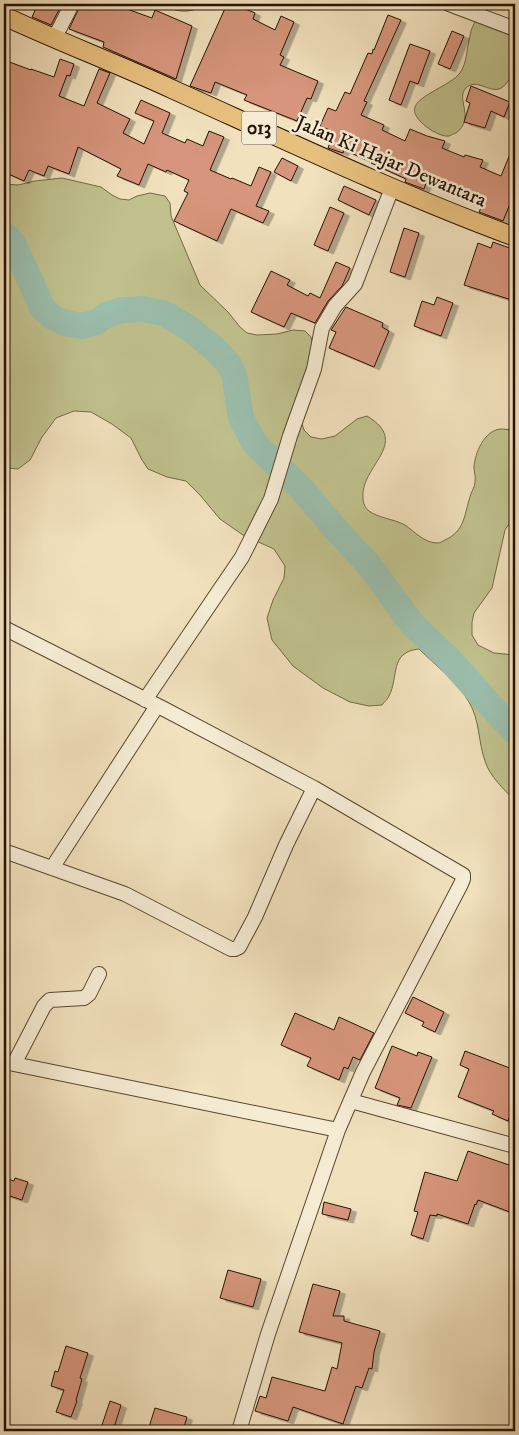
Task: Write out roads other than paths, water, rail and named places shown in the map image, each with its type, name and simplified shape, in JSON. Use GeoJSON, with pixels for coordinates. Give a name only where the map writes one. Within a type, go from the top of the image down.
{"type":"FeatureCollection","features":[{"type":"Feature","properties":{"kind":"main road","name":"Jalan Ki Hajar Dewantara"},"geometry":{"type":"LineString","coordinates":[[4,16],[54,39],[154,80],[456,216],[515,237]]}},
{"type":"Feature","properties":{"kind":"street"},"geometry":{"type":"LineString","coordinates":[[54,39],[72,4]]}},
{"type":"Feature","properties":{"kind":"street"},"geometry":{"type":"LineString","coordinates":[[449,4],[515,28]]}},
{"type":"Feature","properties":{"kind":"street"},"geometry":{"type":"LineString","coordinates":[[52,868],[151,703],[242,557],[271,500],[290,436],[314,369],[322,328],[335,306],[355,284],[392,188]]}},
{"type":"Feature","properties":{"kind":"street"},"geometry":{"type":"LineString","coordinates":[[4,628],[314,788],[463,875],[461,884],[363,1072],[338,1130],[268,1334],[239,1431]]}},
{"type":"Feature","properties":{"kind":"street"},"geometry":{"type":"LineString","coordinates":[[4,850],[125,894],[231,949],[235,949],[239,947],[255,917],[286,845],[314,788]]}},
{"type":"Feature","properties":{"kind":"street"},"geometry":{"type":"LineString","coordinates":[[99,974],[89,994],[84,998],[50,1000],[44,1006],[9,1063],[338,1130]]}},
{"type":"Feature","properties":{"kind":"street"},"geometry":{"type":"LineString","coordinates":[[351,1101],[515,1146]]}},
{"type":"Feature","properties":{"kind":"waterway"},"geometry":{"type":"LineString","coordinates":[[4,234],[13,243],[43,309],[54,318],[66,323],[82,326],[122,310],[142,309],[163,313],[186,326],[215,349],[228,363],[234,374],[241,418],[255,444],[298,485],[368,564],[413,625],[450,660],[515,732]]}}]}
